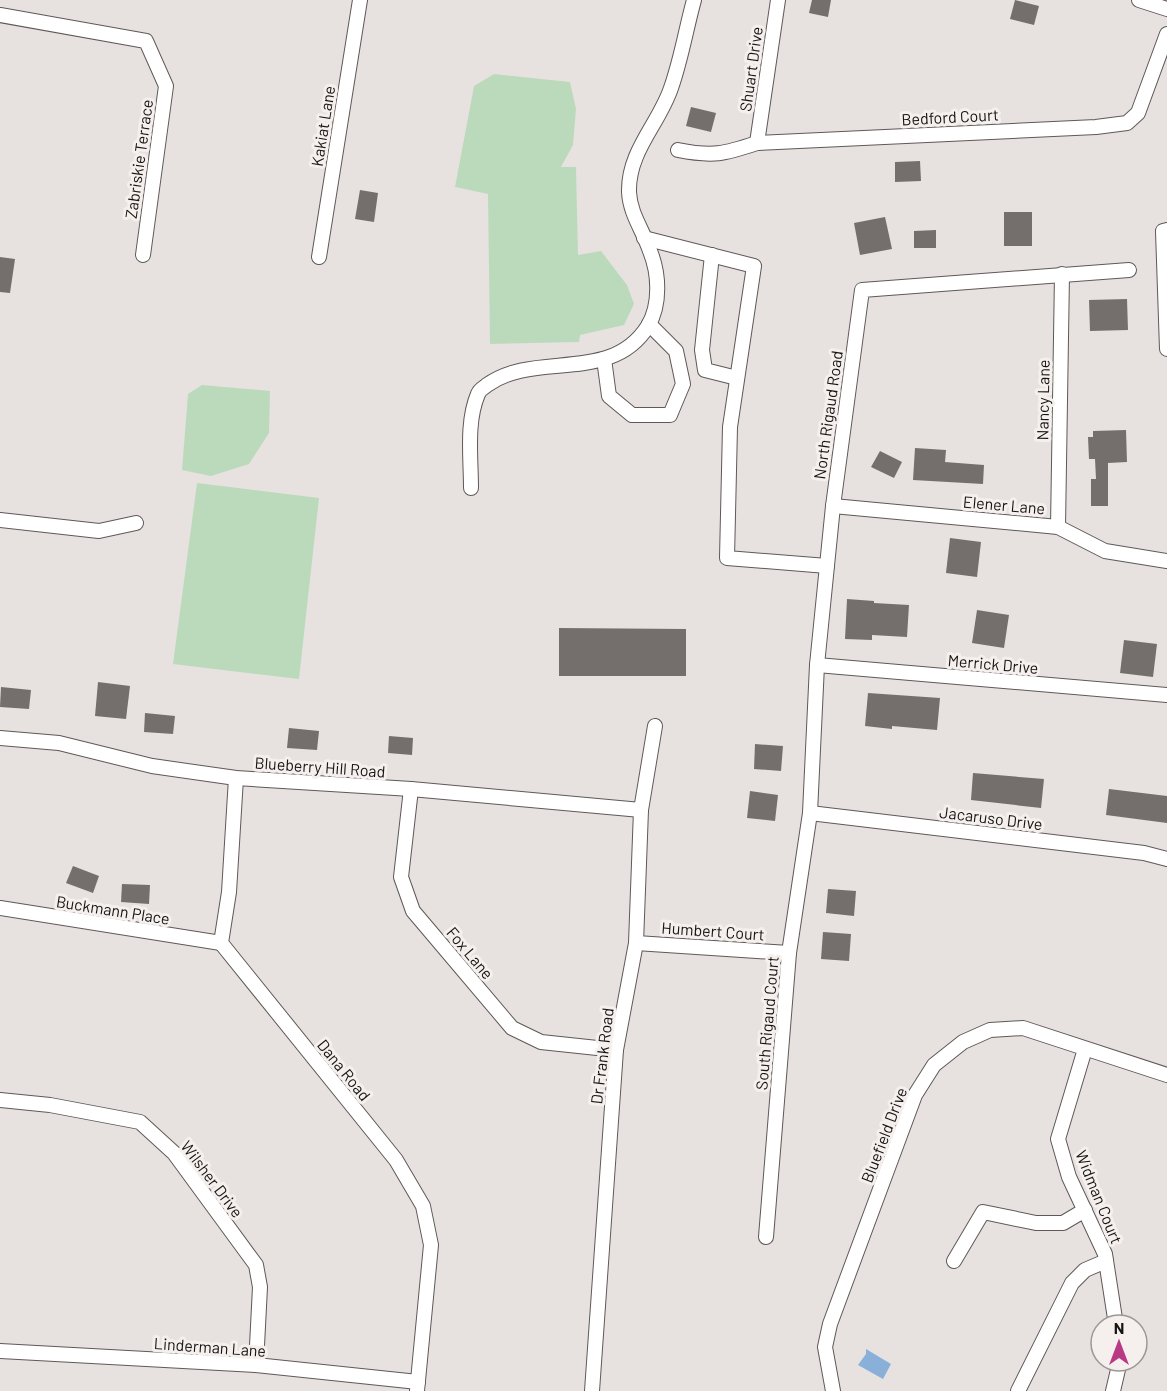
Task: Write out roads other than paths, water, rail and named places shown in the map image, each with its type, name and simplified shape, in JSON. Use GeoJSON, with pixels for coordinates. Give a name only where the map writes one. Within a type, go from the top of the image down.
{"type":"FeatureCollection","features":[{"type":"Feature","properties":{"kind":"street","name":"Kakiat Lane"},"geometry":{"type":"LineString","coordinates":[[319,257],[360,0]]}},
{"type":"Feature","properties":{"kind":"street"},"geometry":{"type":"LineString","coordinates":[[471,488],[472,413],[479,391],[498,376],[604,359],[626,348],[649,324],[657,297],[657,277],[651,252],[633,215],[629,178],[633,162],[671,90],[694,0]]}},
{"type":"Feature","properties":{"kind":"street","name":"Shuart Drive"},"geometry":{"type":"LineString","coordinates":[[757,143],[778,0]]}},
{"type":"Feature","properties":{"kind":"street"},"geometry":{"type":"LineString","coordinates":[[1139,0],[1167,9]]}},
{"type":"Feature","properties":{"kind":"street","name":"Zabriskie Terrace"},"geometry":{"type":"LineString","coordinates":[[0,15],[146,40],[166,87],[142,255]]}},
{"type":"Feature","properties":{"kind":"street","name":"Bedford Court"},"geometry":{"type":"LineString","coordinates":[[678,150],[704,155],[723,154],[757,143],[1096,127],[1127,123],[1138,113],[1167,34]]}},
{"type":"Feature","properties":{"kind":"street"},"geometry":{"type":"LineString","coordinates":[[1167,230],[1162,231],[1165,259],[1167,349]]}},
{"type":"Feature","properties":{"kind":"street"},"geometry":{"type":"LineString","coordinates":[[644,238],[754,266],[730,427],[727,558],[827,566]]}},
{"type":"Feature","properties":{"kind":"street"},"geometry":{"type":"LineString","coordinates":[[712,255],[702,350],[705,370],[737,378]]}},
{"type":"Feature","properties":{"kind":"street","name":"North Rigaud Road"},"geometry":{"type":"LineString","coordinates":[[810,813],[817,665],[832,506],[862,290],[1129,270]]}},
{"type":"Feature","properties":{"kind":"street","name":"Nancy Lane"},"geometry":{"type":"LineString","coordinates":[[1058,526],[1062,274]]}},
{"type":"Feature","properties":{"kind":"street"},"geometry":{"type":"LineString","coordinates":[[604,359],[609,396],[632,415],[670,415],[683,384],[676,351],[649,324]]}},
{"type":"Feature","properties":{"kind":"street","name":"Elener Lane"},"geometry":{"type":"LineString","coordinates":[[832,506],[1058,526],[1105,551],[1167,561]]}},
{"type":"Feature","properties":{"kind":"street"},"geometry":{"type":"LineString","coordinates":[[0,520],[99,531],[136,523]]}},
{"type":"Feature","properties":{"kind":"street","name":"Merrick Drive"},"geometry":{"type":"LineString","coordinates":[[817,665],[1167,696]]}},
{"type":"Feature","properties":{"kind":"street","name":"Dr Frank Road"},"geometry":{"type":"LineString","coordinates":[[592,1391],[616,1050],[636,943],[641,810],[655,726]]}},
{"type":"Feature","properties":{"kind":"street","name":"Blueberry Hill Road"},"geometry":{"type":"LineString","coordinates":[[0,738],[59,743],[152,766],[236,778],[411,789],[641,810]]}},
{"type":"Feature","properties":{"kind":"street"},"geometry":{"type":"LineString","coordinates":[[221,943],[230,892],[236,778]]}},
{"type":"Feature","properties":{"kind":"street","name":"Fox Lane"},"geometry":{"type":"LineString","coordinates":[[411,789],[401,877],[413,911],[512,1028],[541,1042],[616,1050]]}},
{"type":"Feature","properties":{"kind":"street","name":"Jacaruso Drive"},"geometry":{"type":"LineString","coordinates":[[810,813],[1132,852],[1167,859]]}},
{"type":"Feature","properties":{"kind":"street","name":"South Rigaud Court"},"geometry":{"type":"LineString","coordinates":[[766,1237],[789,953],[810,813]]}},
{"type":"Feature","properties":{"kind":"street","name":"Buckmann Place"},"geometry":{"type":"LineString","coordinates":[[0,908],[221,943]]}},
{"type":"Feature","properties":{"kind":"street","name":"Dana Road"},"geometry":{"type":"LineString","coordinates":[[221,943],[396,1160],[423,1206],[431,1245],[418,1386]]}},
{"type":"Feature","properties":{"kind":"street","name":"Humbert Court"},"geometry":{"type":"LineString","coordinates":[[636,943],[789,953]]}},
{"type":"Feature","properties":{"kind":"street","name":"Bluefield Drive"},"geometry":{"type":"LineString","coordinates":[[832,1391],[825,1347],[830,1324],[915,1095],[934,1065],[963,1042],[990,1030],[1023,1028],[1167,1075]]}},
{"type":"Feature","properties":{"kind":"street","name":"Widman Court"},"geometry":{"type":"LineString","coordinates":[[1086,1049],[1058,1139],[1069,1177],[1105,1254],[1114,1313]]}},
{"type":"Feature","properties":{"kind":"street","name":"Wilsher Drive"},"geometry":{"type":"LineString","coordinates":[[0,1100],[50,1105],[140,1122],[174,1153],[256,1265],[260,1287],[256,1365]]}},
{"type":"Feature","properties":{"kind":"street"},"geometry":{"type":"LineString","coordinates":[[954,1261],[983,1212],[1036,1224],[1063,1224],[1085,1210]]}},
{"type":"Feature","properties":{"kind":"street"},"geometry":{"type":"LineString","coordinates":[[1018,1391],[1072,1283],[1085,1270],[1106,1261]]}},
{"type":"Feature","properties":{"kind":"street","name":"Linderman Lane"},"geometry":{"type":"LineString","coordinates":[[0,1351],[256,1365],[418,1386]]}},
{"type":"Feature","properties":{"kind":"street"},"geometry":{"type":"LineString","coordinates":[[1113,1391],[1117,1373]]}},
{"type":"Feature","properties":{"kind":"water"},"geometry":{"type":"Polygon","coordinates":[[[866,1349],[891,1364],[883,1379],[858,1365],[866,1354],[866,1349]]]}}]}
